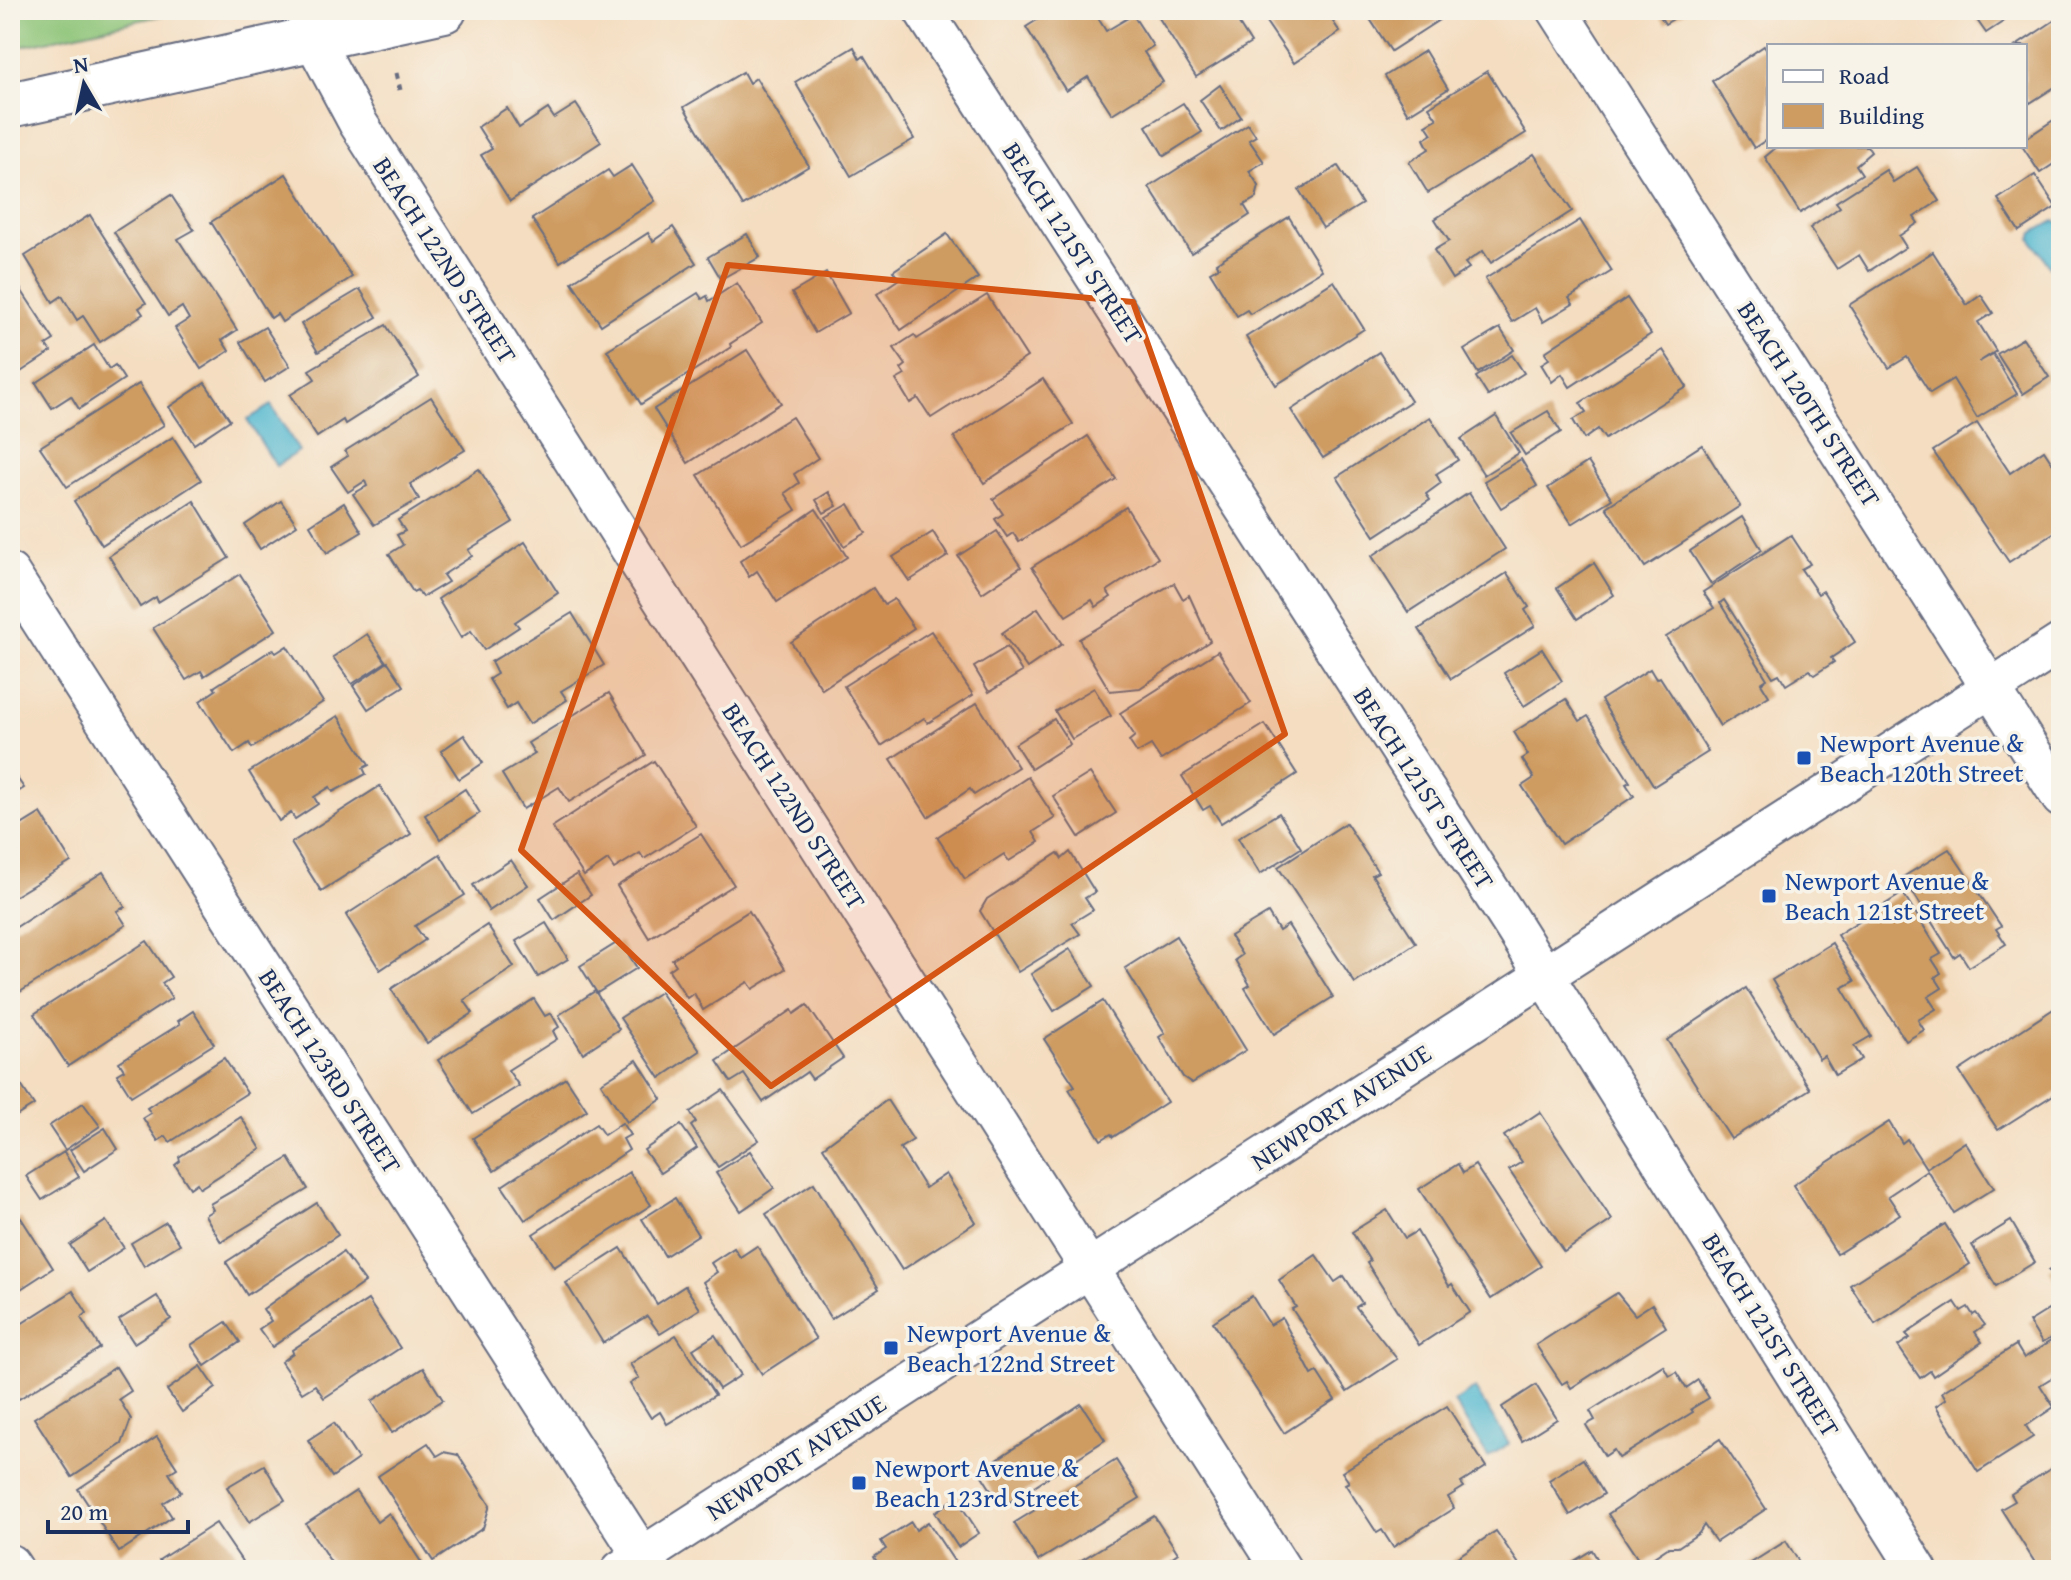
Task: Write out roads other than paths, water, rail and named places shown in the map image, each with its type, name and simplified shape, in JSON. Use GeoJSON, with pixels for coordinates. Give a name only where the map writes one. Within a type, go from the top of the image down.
{"type":"FeatureCollection","features":[{"type":"Feature","properties":{"kind":"main road"},"geometry":{"type":"LineString","coordinates":[[10,105],[444,10]]}},
{"type":"Feature","properties":{"kind":"street","name":"BEACH 121ST STREET"},"geometry":{"type":"LineString","coordinates":[[923,10],[1545,975],[1918,1570]]}},
{"type":"Feature","properties":{"kind":"street","name":"BEACH 120TH STREET"},"geometry":{"type":"LineString","coordinates":[[1557,10],[2061,798]]}},
{"type":"Feature","properties":{"kind":"street","name":"BEACH 122ND STREET"},"geometry":{"type":"LineString","coordinates":[[313,39],[358,123],[1282,1570]]}},
{"type":"Feature","properties":{"kind":"street","name":"BEACH 123RD STREET"},"geometry":{"type":"LineString","coordinates":[[10,573],[638,1565]]}},
{"type":"Feature","properties":{"kind":"street","name":"NEWPORT AVENUE"},"geometry":{"type":"LineString","coordinates":[[638,1565],[1089,1268],[2061,643]]}},
{"type":"Feature","properties":{"kind":"street"},"geometry":{"type":"LineString","coordinates":[[10,1564],[14,1570]]}},
{"type":"Feature","properties":{"kind":"water"},"geometry":{"type":"Polygon","coordinates":[[[2054,221],[2061,223],[2061,283],[2031,239],[2033,233],[2054,221]]]}},
{"type":"Feature","properties":{"kind":"water"},"geometry":{"type":"Polygon","coordinates":[[[271,405],[299,451],[276,466],[247,420],[271,405]]]}},
{"type":"Feature","properties":{"kind":"water"},"geometry":{"type":"Polygon","coordinates":[[[1475,1389],[1509,1444],[1488,1457],[1454,1402],[1475,1389]]]}},
{"type":"Feature","properties":{"kind":"place","name":"Newport Avenue & Beach 120th Street"},"geometry":{"type":"Point","coordinates":[1804,758]}},
{"type":"Feature","properties":{"kind":"place","name":"Newport Avenue & Beach 121st Street"},"geometry":{"type":"Point","coordinates":[1769,896]}},
{"type":"Feature","properties":{"kind":"place","name":"Newport Avenue & Beach 122nd Street"},"geometry":{"type":"Point","coordinates":[891,1348]}},
{"type":"Feature","properties":{"kind":"place","name":"Newport Avenue & Beach 123rd Street"},"geometry":{"type":"Point","coordinates":[859,1483]}}]}
